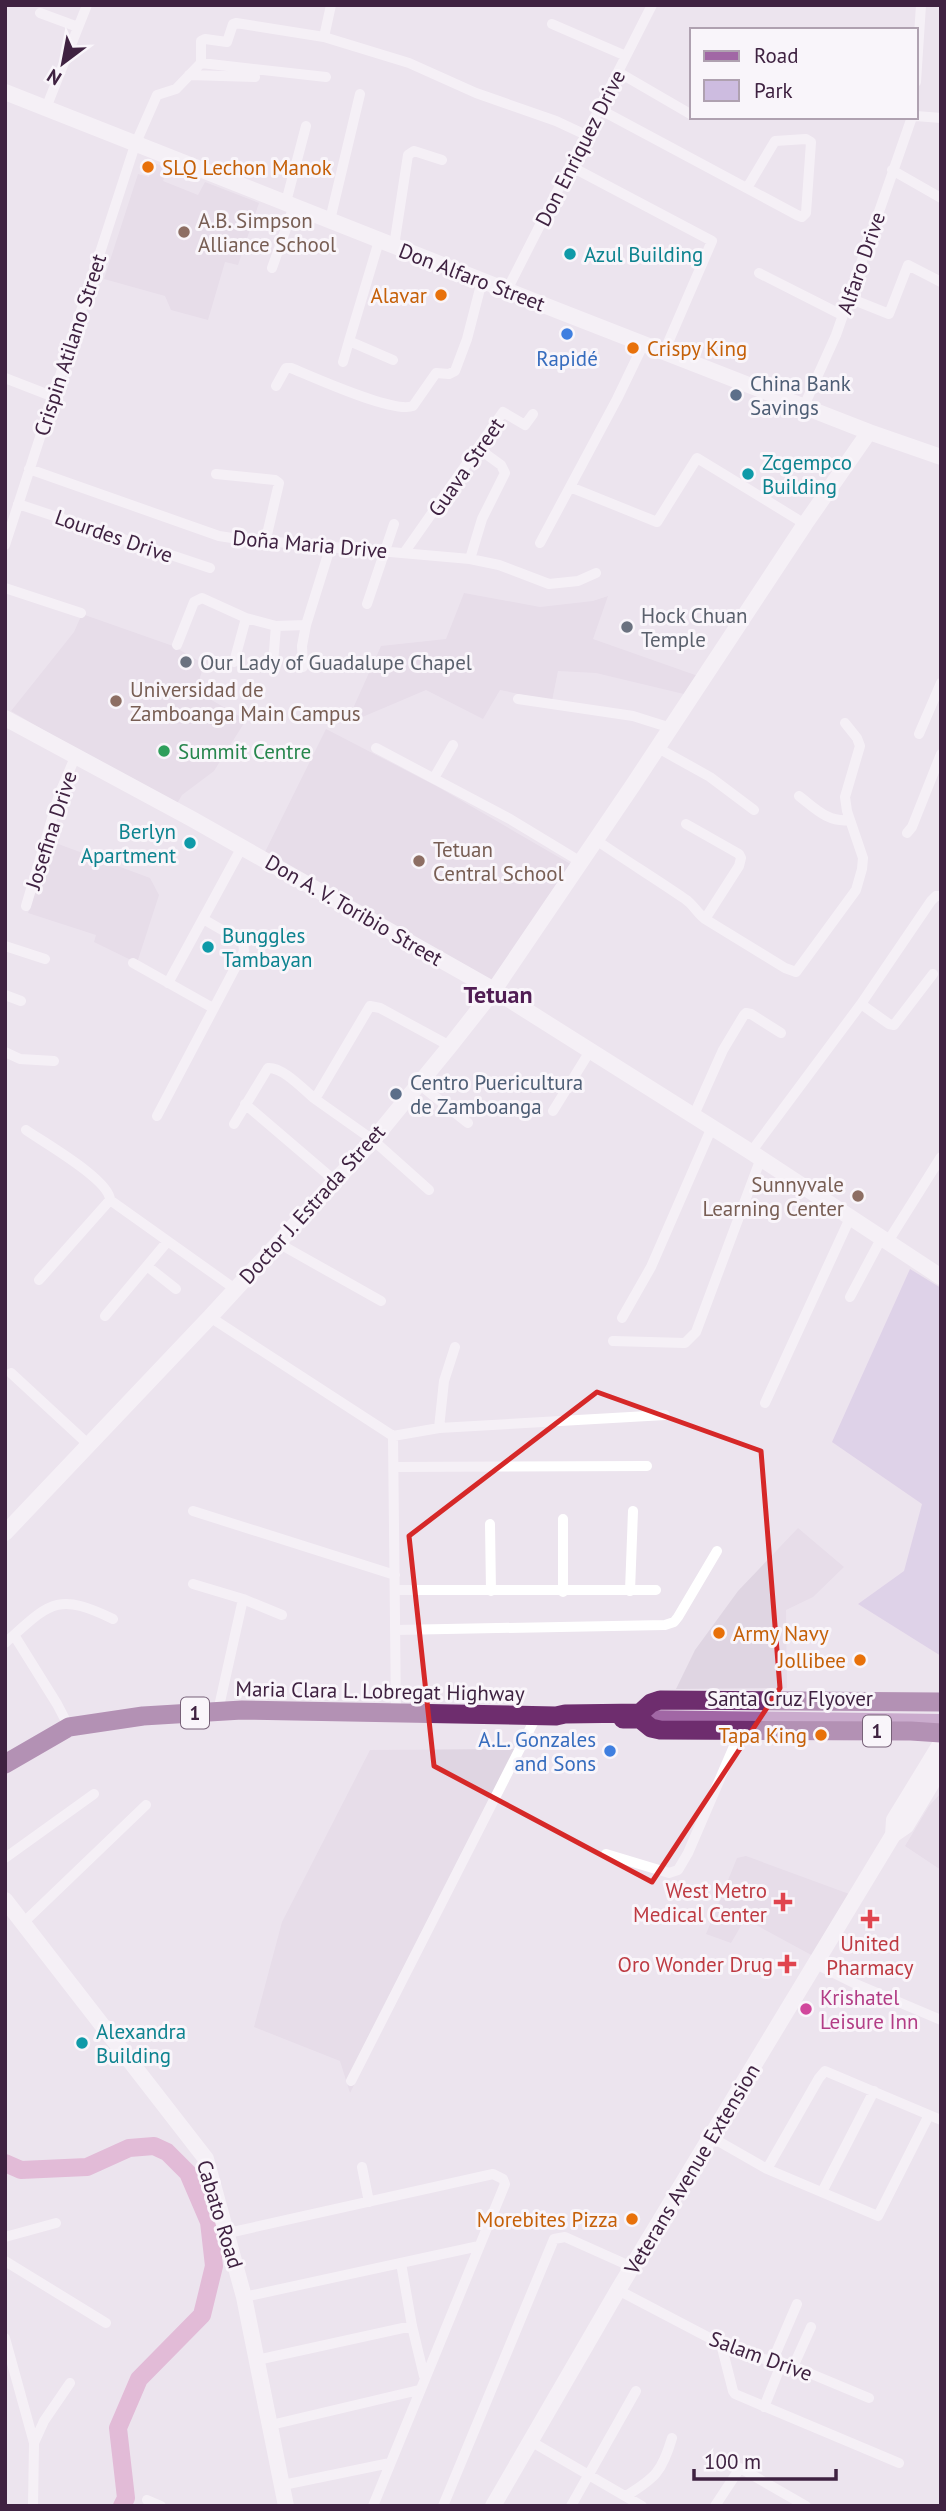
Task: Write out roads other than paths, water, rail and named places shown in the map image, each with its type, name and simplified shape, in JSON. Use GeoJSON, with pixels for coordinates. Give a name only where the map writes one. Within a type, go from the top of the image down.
{"type":"FeatureCollection","features":[{"type":"Feature","properties":{"kind":"highway","name":"Maria Clara L. Lobregat Highway"},"geometry":{"type":"LineString","coordinates":[[640,1716],[651,1703],[660,1700],[941,1702]]}},
{"type":"Feature","properties":{"kind":"highway"},"geometry":{"type":"LineString","coordinates":[[813,1701],[813,1731]]}},
{"type":"Feature","properties":{"kind":"highway"},"geometry":{"type":"LineString","coordinates":[[862,1701],[862,1731]]}},
{"type":"Feature","properties":{"kind":"highway"},"geometry":{"type":"LineString","coordinates":[[911,1701],[911,1731]]}},
{"type":"Feature","properties":{"kind":"highway","name":"Maria Clara L. Lobregat Highway"},"geometry":{"type":"LineString","coordinates":[[5,1764],[69,1727],[143,1716],[218,1712],[640,1716],[651,1728],[660,1730],[941,1733]]}},
{"type":"Feature","properties":{"kind":"main road","name":"Santa Cruz Flyover"},"geometry":{"type":"LineString","coordinates":[[640,1716],[941,1713]]}},
{"type":"Feature","properties":{"kind":"main road","name":"Santa Cruz Flyover"},"geometry":{"type":"LineString","coordinates":[[788,1716],[941,1723]]}},
{"type":"Feature","properties":{"kind":"street"},"geometry":{"type":"LineString","coordinates":[[46,108],[87,5]]}},
{"type":"Feature","properties":{"kind":"street"},"geometry":{"type":"LineString","coordinates":[[331,5],[324,37],[409,63],[467,90],[556,121],[586,135]]}},
{"type":"Feature","properties":{"kind":"street","name":"Don Enriquez Drive"},"geometry":{"type":"LineString","coordinates":[[507,290],[652,5]]}},
{"type":"Feature","properties":{"kind":"street"},"geometry":{"type":"LineString","coordinates":[[918,51],[921,5]]}},
{"type":"Feature","properties":{"kind":"street"},"geometry":{"type":"LineString","coordinates":[[40,13],[78,27]]}},
{"type":"Feature","properties":{"kind":"street","name":"Crispin Atilano Street"},"geometry":{"type":"LineString","coordinates":[[5,545],[135,145],[158,95],[173,91],[201,63],[201,41],[205,39],[227,42],[233,24],[324,37]]}},
{"type":"Feature","properties":{"kind":"street"},"geometry":{"type":"LineString","coordinates":[[552,24],[626,56]]}},
{"type":"Feature","properties":{"kind":"street"},"geometry":{"type":"LineString","coordinates":[[201,63],[326,77]]}},
{"type":"Feature","properties":{"kind":"street"},"geometry":{"type":"LineString","coordinates":[[618,72],[690,114]]}},
{"type":"Feature","properties":{"kind":"street"},"geometry":{"type":"LineString","coordinates":[[190,75],[255,77]]}},
{"type":"Feature","properties":{"kind":"street","name":"Don Alfaro Street"},"geometry":{"type":"LineString","coordinates":[[5,92],[869,432],[941,457]]}},
{"type":"Feature","properties":{"kind":"street"},"geometry":{"type":"LineString","coordinates":[[330,220],[360,94]]}},
{"type":"Feature","properties":{"kind":"street"},"geometry":{"type":"LineString","coordinates":[[599,109],[797,215],[805,216],[809,180],[809,140],[775,141],[747,188]]}},
{"type":"Feature","properties":{"kind":"street"},"geometry":{"type":"LineString","coordinates":[[918,117],[941,118]]}},
{"type":"Feature","properties":{"kind":"street","name":"Alfaro Drive"},"geometry":{"type":"LineString","coordinates":[[804,406],[829,353],[892,170],[913,119]]}},
{"type":"Feature","properties":{"kind":"street"},"geometry":{"type":"LineString","coordinates":[[272,268],[290,204],[306,126]]}},
{"type":"Feature","properties":{"kind":"street"},"geometry":{"type":"LineString","coordinates":[[344,362],[349,341],[386,243],[408,155],[414,151],[442,160]]}},
{"type":"Feature","properties":{"kind":"street"},"geometry":{"type":"LineString","coordinates":[[570,166],[712,241],[664,352]]}},
{"type":"Feature","properties":{"kind":"street"},"geometry":{"type":"LineString","coordinates":[[892,170],[941,198]]}},
{"type":"Feature","properties":{"kind":"street"},"geometry":{"type":"LineString","coordinates":[[849,298],[889,314],[908,265],[941,282]]}},
{"type":"Feature","properties":{"kind":"street"},"geometry":{"type":"LineString","coordinates":[[759,273],[842,315]]}},
{"type":"Feature","properties":{"kind":"street"},"geometry":{"type":"LineString","coordinates":[[276,386],[286,368],[291,368],[390,406],[413,406],[436,373],[449,374],[455,371],[467,339],[482,281]]}},
{"type":"Feature","properties":{"kind":"street"},"geometry":{"type":"LineString","coordinates":[[349,341],[393,360]]}},
{"type":"Feature","properties":{"kind":"street"},"geometry":{"type":"LineString","coordinates":[[540,543],[644,343]]}},
{"type":"Feature","properties":{"kind":"street"},"geometry":{"type":"LineString","coordinates":[[5,377],[54,397]]}},
{"type":"Feature","properties":{"kind":"street","name":"Guava Street"},"geometry":{"type":"LineString","coordinates":[[404,553],[503,412],[525,425],[533,414]]}},
{"type":"Feature","properties":{"kind":"street","name":"Doctor J. Estrada Street"},"geometry":{"type":"LineString","coordinates":[[5,1533],[90,1446],[373,1140],[494,990],[869,432]]}},
{"type":"Feature","properties":{"kind":"street"},"geometry":{"type":"LineString","coordinates":[[470,559],[482,519],[505,472],[501,465],[479,449]]}},
{"type":"Feature","properties":{"kind":"street"},"geometry":{"type":"LineString","coordinates":[[570,487],[657,522],[697,458],[805,524]]}},
{"type":"Feature","properties":{"kind":"street","name":"Doña Maria Drive"},"geometry":{"type":"LineString","coordinates":[[29,469],[219,536],[470,559],[499,565],[549,583],[578,581],[596,573]]}},
{"type":"Feature","properties":{"kind":"street"},"geometry":{"type":"LineString","coordinates":[[216,474],[275,480],[279,483],[265,542]]}},
{"type":"Feature","properties":{"kind":"street","name":"Lourdes Drive"},"geometry":{"type":"LineString","coordinates":[[18,504],[210,568]]}},
{"type":"Feature","properties":{"kind":"street"},"geometry":{"type":"LineString","coordinates":[[366,604],[394,524]]}},
{"type":"Feature","properties":{"kind":"street"},"geometry":{"type":"LineString","coordinates":[[303,667],[302,646],[306,625],[330,548]]}},
{"type":"Feature","properties":{"kind":"street"},"geometry":{"type":"LineString","coordinates":[[5,588],[81,613]]}},
{"type":"Feature","properties":{"kind":"street"},"geometry":{"type":"LineString","coordinates":[[177,645],[194,602],[202,598],[246,618],[276,626],[306,625]]}},
{"type":"Feature","properties":{"kind":"street"},"geometry":{"type":"LineString","coordinates":[[234,662],[246,618]]}},
{"type":"Feature","properties":{"kind":"street"},"geometry":{"type":"LineString","coordinates":[[273,663],[276,626]]}},
{"type":"Feature","properties":{"kind":"street"},"geometry":{"type":"LineString","coordinates":[[919,734],[937,702],[941,683]]}},
{"type":"Feature","properties":{"kind":"street"},"geometry":{"type":"LineString","coordinates":[[519,699],[633,716],[671,728]]}},
{"type":"Feature","properties":{"kind":"street","name":"Don A. V. Toribio Street"},"geometry":{"type":"LineString","coordinates":[[5,718],[242,847],[494,990],[756,1155],[941,1277]]}},
{"type":"Feature","properties":{"kind":"street"},"geometry":{"type":"LineString","coordinates":[[596,840],[645,875],[689,901],[705,919],[796,972],[856,890],[863,858],[845,797],[860,746],[845,723]]}},
{"type":"Feature","properties":{"kind":"street"},"geometry":{"type":"LineString","coordinates":[[434,778],[453,745]]}},
{"type":"Feature","properties":{"kind":"street"},"geometry":{"type":"LineString","coordinates":[[376,748],[510,819],[581,862]]}},
{"type":"Feature","properties":{"kind":"street"},"geometry":{"type":"LineString","coordinates":[[658,748],[710,777],[754,810]]}},
{"type":"Feature","properties":{"kind":"street"},"geometry":{"type":"LineString","coordinates":[[907,833],[937,776],[941,754]]}},
{"type":"Feature","properties":{"kind":"street","name":"Josefina Drive"},"geometry":{"type":"LineString","coordinates":[[26,906],[59,795],[76,755]]}},
{"type":"Feature","properties":{"kind":"street"},"geometry":{"type":"LineString","coordinates":[[799,796],[830,819],[839,822],[850,820]]}},
{"type":"Feature","properties":{"kind":"street"},"geometry":{"type":"LineString","coordinates":[[686,824],[739,854],[741,858],[739,866],[705,919]]}},
{"type":"Feature","properties":{"kind":"street"},"geometry":{"type":"LineString","coordinates":[[168,983],[242,847]]}},
{"type":"Feature","properties":{"kind":"street"},"geometry":{"type":"LineString","coordinates":[[612,1341],[685,1343],[691,1339],[696,1332],[756,1155],[931,901],[936,896],[941,897]]}},
{"type":"Feature","properties":{"kind":"street"},"geometry":{"type":"LineString","coordinates":[[157,1116],[245,946],[243,942],[203,919]]}},
{"type":"Feature","properties":{"kind":"street"},"geometry":{"type":"LineString","coordinates":[[5,946],[45,959]]}},
{"type":"Feature","properties":{"kind":"street"},"geometry":{"type":"LineString","coordinates":[[133,963],[213,1008]]}},
{"type":"Feature","properties":{"kind":"street"},"geometry":{"type":"LineString","coordinates":[[861,1004],[894,1025],[933,974]]}},
{"type":"Feature","properties":{"kind":"street"},"geometry":{"type":"LineString","coordinates":[[5,995],[21,1001]]}},
{"type":"Feature","properties":{"kind":"street"},"geometry":{"type":"LineString","coordinates":[[316,1099],[370,1006],[380,1008],[450,1046]]}},
{"type":"Feature","properties":{"kind":"street"},"geometry":{"type":"LineString","coordinates":[[693,1117],[723,1050],[746,1013],[781,1032]]}},
{"type":"Feature","properties":{"kind":"street"},"geometry":{"type":"LineString","coordinates":[[553,1111],[590,1051]]}},
{"type":"Feature","properties":{"kind":"street"},"geometry":{"type":"LineString","coordinates":[[5,1052],[20,1059],[54,1061]]}},
{"type":"Feature","properties":{"kind":"street"},"geometry":{"type":"LineString","coordinates":[[234,1124],[265,1071],[272,1067],[373,1140],[429,1190]]}},
{"type":"Feature","properties":{"kind":"street"},"geometry":{"type":"LineString","coordinates":[[419,1084],[468,1123]]}},
{"type":"Feature","properties":{"kind":"street"},"geometry":{"type":"LineString","coordinates":[[245,1104],[334,1180]]}},
{"type":"Feature","properties":{"kind":"street"},"geometry":{"type":"LineString","coordinates":[[622,1318],[651,1267],[712,1127]]}},
{"type":"Feature","properties":{"kind":"street"},"geometry":{"type":"LineString","coordinates":[[26,1130],[93,1176],[108,1190],[110,1200],[235,1289]]}},
{"type":"Feature","properties":{"kind":"street"},"geometry":{"type":"LineString","coordinates":[[850,1297],[941,1157]]}},
{"type":"Feature","properties":{"kind":"street"},"geometry":{"type":"LineString","coordinates":[[39,1280],[110,1200]]}},
{"type":"Feature","properties":{"kind":"street"},"geometry":{"type":"LineString","coordinates":[[765,1403],[850,1218]]}},
{"type":"Feature","properties":{"kind":"street"},"geometry":{"type":"LineString","coordinates":[[105,1316],[167,1242]]}},
{"type":"Feature","properties":{"kind":"street"},"geometry":{"type":"LineString","coordinates":[[278,1243],[381,1301]]}},
{"type":"Feature","properties":{"kind":"street"},"geometry":{"type":"LineString","coordinates":[[147,1266],[176,1289]]}},
{"type":"Feature","properties":{"kind":"street"},"geometry":{"type":"LineString","coordinates":[[210,1317],[393,1436],[439,1427],[665,1415]]}},
{"type":"Feature","properties":{"kind":"street"},"geometry":{"type":"LineString","coordinates":[[439,1427],[444,1381],[455,1348]]}},
{"type":"Feature","properties":{"kind":"street"},"geometry":{"type":"LineString","coordinates":[[10,1373],[90,1446]]}},
{"type":"Feature","properties":{"kind":"street"},"geometry":{"type":"LineString","coordinates":[[393,1436],[396,1714]]}},
{"type":"Feature","properties":{"kind":"street"},"geometry":{"type":"LineString","coordinates":[[394,1467],[647,1466]]}},
{"type":"Feature","properties":{"kind":"street"},"geometry":{"type":"LineString","coordinates":[[193,1511],[395,1575]]}},
{"type":"Feature","properties":{"kind":"street"},"geometry":{"type":"LineString","coordinates":[[630,1591],[633,1511]]}},
{"type":"Feature","properties":{"kind":"street"},"geometry":{"type":"LineString","coordinates":[[563,1519],[563,1592]]}},
{"type":"Feature","properties":{"kind":"street"},"geometry":{"type":"LineString","coordinates":[[490,1524],[491,1591]]}},
{"type":"Feature","properties":{"kind":"street"},"geometry":{"type":"LineString","coordinates":[[395,1630],[665,1625],[674,1622],[678,1617],[717,1551]]}},
{"type":"Feature","properties":{"kind":"street"},"geometry":{"type":"LineString","coordinates":[[193,1584],[243,1599],[282,1615]]}},
{"type":"Feature","properties":{"kind":"street"},"geometry":{"type":"LineString","coordinates":[[395,1590],[656,1590]]}},
{"type":"Feature","properties":{"kind":"street"},"geometry":{"type":"LineString","coordinates":[[218,1712],[243,1599]]}},
{"type":"Feature","properties":{"kind":"street"},"geometry":{"type":"LineString","coordinates":[[69,1727],[57,1703],[10,1639],[44,1608],[61,1602],[90,1608],[113,1619]]}},
{"type":"Feature","properties":{"kind":"street"},"geometry":{"type":"LineString","coordinates":[[351,2081],[547,1716]]}},
{"type":"Feature","properties":{"kind":"street"},"geometry":{"type":"LineString","coordinates":[[606,1854],[669,1873],[678,1870],[688,1853],[741,1730]]}},
{"type":"Feature","properties":{"kind":"street","name":"Veterans Avenue Extension"},"geometry":{"type":"LineString","coordinates":[[893,1835],[894,1819],[941,1743]]}},
{"type":"Feature","properties":{"kind":"street","name":"Veterans Avenue Extension"},"geometry":{"type":"LineString","coordinates":[[493,2506],[618,2290],[893,1835],[905,1826],[941,1768]]}},
{"type":"Feature","properties":{"kind":"street"},"geometry":{"type":"LineString","coordinates":[[5,1858],[94,1794]]}},
{"type":"Feature","properties":{"kind":"street"},"geometry":{"type":"LineString","coordinates":[[23,1923],[146,1805]]}},
{"type":"Feature","properties":{"kind":"street","name":"Cabato Road"},"geometry":{"type":"LineString","coordinates":[[5,1900],[204,2155],[244,2297],[286,2506]]}},
{"type":"Feature","properties":{"kind":"street"},"geometry":{"type":"LineString","coordinates":[[816,1964],[941,2020]]}},
{"type":"Feature","properties":{"kind":"street"},"geometry":{"type":"LineString","coordinates":[[767,2169],[822,2073],[828,2071],[941,2120]]}},
{"type":"Feature","properties":{"kind":"street"},"geometry":{"type":"LineString","coordinates":[[822,2192],[874,2091]]}},
{"type":"Feature","properties":{"kind":"street"},"geometry":{"type":"LineString","coordinates":[[711,2137],[767,2169],[878,2216],[929,2115]]}},
{"type":"Feature","properties":{"kind":"street"},"geometry":{"type":"LineString","coordinates":[[362,2167],[369,2202]]}},
{"type":"Feature","properties":{"kind":"street"},"geometry":{"type":"LineString","coordinates":[[228,2233],[496,2174],[503,2179],[505,2184],[424,2376],[373,2506]]}},
{"type":"Feature","properties":{"kind":"street"},"geometry":{"type":"LineString","coordinates":[[5,2237],[56,2223]]}},
{"type":"Feature","properties":{"kind":"street"},"geometry":{"type":"LineString","coordinates":[[443,2506],[554,2239],[565,2237],[632,2267]]}},
{"type":"Feature","properties":{"kind":"street"},"geometry":{"type":"LineString","coordinates":[[244,2297],[479,2246]]}},
{"type":"Feature","properties":{"kind":"street"},"geometry":{"type":"LineString","coordinates":[[5,2260],[106,2323]]}},
{"type":"Feature","properties":{"kind":"street"},"geometry":{"type":"LineString","coordinates":[[401,2263],[424,2376]]}},
{"type":"Feature","properties":{"kind":"street","name":"Salam Drive"},"geometry":{"type":"LineString","coordinates":[[618,2290],[721,2344],[869,2398]]}},
{"type":"Feature","properties":{"kind":"street"},"geometry":{"type":"LineString","coordinates":[[764,2407],[782,2365],[797,2304]]}},
{"type":"Feature","properties":{"kind":"street"},"geometry":{"type":"LineString","coordinates":[[257,2360],[412,2326]]}},
{"type":"Feature","properties":{"kind":"street"},"geometry":{"type":"LineString","coordinates":[[782,2365],[811,2327]]}},
{"type":"Feature","properties":{"kind":"street"},"geometry":{"type":"LineString","coordinates":[[5,2338],[8,2362],[34,2443],[33,2506]]}},
{"type":"Feature","properties":{"kind":"street"},"geometry":{"type":"LineString","coordinates":[[721,2344],[733,2391],[739,2396],[900,2463]]}},
{"type":"Feature","properties":{"kind":"street"},"geometry":{"type":"LineString","coordinates":[[34,2443],[44,2421],[70,2383]]}},
{"type":"Feature","properties":{"kind":"street"},"geometry":{"type":"LineString","coordinates":[[271,2425],[419,2390]]}},
{"type":"Feature","properties":{"kind":"street"},"geometry":{"type":"LineString","coordinates":[[571,2506],[636,2391]]}},
{"type":"Feature","properties":{"kind":"street"},"geometry":{"type":"LineString","coordinates":[[626,2496],[651,2480],[666,2459],[672,2438]]}},
{"type":"Feature","properties":{"kind":"street"},"geometry":{"type":"LineString","coordinates":[[532,2442],[641,2506]]}},
{"type":"Feature","properties":{"kind":"street"},"geometry":{"type":"LineString","coordinates":[[283,2485],[390,2463]]}},
{"type":"Feature","properties":{"kind":"street"},"geometry":{"type":"LineString","coordinates":[[715,2506],[740,2468],[788,2501],[806,2506]]}},
{"type":"Feature","properties":{"kind":"street"},"geometry":{"type":"LineString","coordinates":[[147,2500],[161,2506]]}},
{"type":"Feature","properties":{"kind":"waterway"},"geometry":{"type":"LineString","coordinates":[[5,2163],[21,2170],[87,2167],[129,2148],[154,2146],[167,2152],[188,2173],[209,2222],[214,2266],[202,2315],[139,2379],[118,2428],[126,2498],[122,2506]]}},
{"type":"Feature","properties":{"kind":"place","name":"SLQ Lechon Manok"},"geometry":{"type":"Point","coordinates":[148,167]}},
{"type":"Feature","properties":{"kind":"place","name":"A.B. Simpson Alliance School"},"geometry":{"type":"Point","coordinates":[184,232]}},
{"type":"Feature","properties":{"kind":"place","name":"Azul Building"},"geometry":{"type":"Point","coordinates":[570,254]}},
{"type":"Feature","properties":{"kind":"place","name":"Alavar"},"geometry":{"type":"Point","coordinates":[441,295]}},
{"type":"Feature","properties":{"kind":"place","name":"Rapidé"},"geometry":{"type":"Point","coordinates":[567,334]}},
{"type":"Feature","properties":{"kind":"place","name":"Crispy King"},"geometry":{"type":"Point","coordinates":[633,348]}},
{"type":"Feature","properties":{"kind":"place","name":"China Bank Savings"},"geometry":{"type":"Point","coordinates":[736,395]}},
{"type":"Feature","properties":{"kind":"place","name":"Zcgempco Building"},"geometry":{"type":"Point","coordinates":[748,474]}},
{"type":"Feature","properties":{"kind":"place","name":"Hock Chuan Temple"},"geometry":{"type":"Point","coordinates":[627,627]}},
{"type":"Feature","properties":{"kind":"place","name":"Our Lady of Guadalupe Chapel"},"geometry":{"type":"Point","coordinates":[186,662]}},
{"type":"Feature","properties":{"kind":"place","name":"Universidad de Zamboanga Main Campus"},"geometry":{"type":"Point","coordinates":[116,701]}},
{"type":"Feature","properties":{"kind":"place","name":"Summit Centre"},"geometry":{"type":"Point","coordinates":[164,751]}},
{"type":"Feature","properties":{"kind":"place","name":"Berlyn Apartment"},"geometry":{"type":"Point","coordinates":[190,843]}},
{"type":"Feature","properties":{"kind":"place","name":"Tetuan Central School"},"geometry":{"type":"Point","coordinates":[419,861]}},
{"type":"Feature","properties":{"kind":"place","name":"Bunggles Tambayan"},"geometry":{"type":"Point","coordinates":[208,947]}},
{"type":"Feature","properties":{"kind":"place","name":"Centro Puericultura de Zamboanga"},"geometry":{"type":"Point","coordinates":[396,1094]}},
{"type":"Feature","properties":{"kind":"place","name":"Sunnyvale Learning Center"},"geometry":{"type":"Point","coordinates":[858,1196]}},
{"type":"Feature","properties":{"kind":"place","name":"Army Navy"},"geometry":{"type":"Point","coordinates":[719,1633]}},
{"type":"Feature","properties":{"kind":"place","name":"Jollibee"},"geometry":{"type":"Point","coordinates":[860,1660]}},
{"type":"Feature","properties":{"kind":"place","name":"Tapa King"},"geometry":{"type":"Point","coordinates":[821,1735]}},
{"type":"Feature","properties":{"kind":"place","name":"A.L. Gonzales and Sons"},"geometry":{"type":"Point","coordinates":[610,1751]}},
{"type":"Feature","properties":{"kind":"place","name":"West Metro Medical Center"},"geometry":{"type":"Point","coordinates":[783,1902]}},
{"type":"Feature","properties":{"kind":"place","name":"United Pharmacy"},"geometry":{"type":"Point","coordinates":[870,1919]}},
{"type":"Feature","properties":{"kind":"place","name":"Oro Wonder Drug"},"geometry":{"type":"Point","coordinates":[787,1964]}},
{"type":"Feature","properties":{"kind":"place","name":"Krishatel Leisure Inn"},"geometry":{"type":"Point","coordinates":[806,2009]}},
{"type":"Feature","properties":{"kind":"place","name":"Alexandra Building"},"geometry":{"type":"Point","coordinates":[82,2043]}},
{"type":"Feature","properties":{"kind":"place","name":"Morebites Pizza"},"geometry":{"type":"Point","coordinates":[632,2219]}},
{"type":"Feature","properties":{"kind":"district","name":"Tetuan"},"geometry":{"type":"Point","coordinates":[498,994]}}]}
